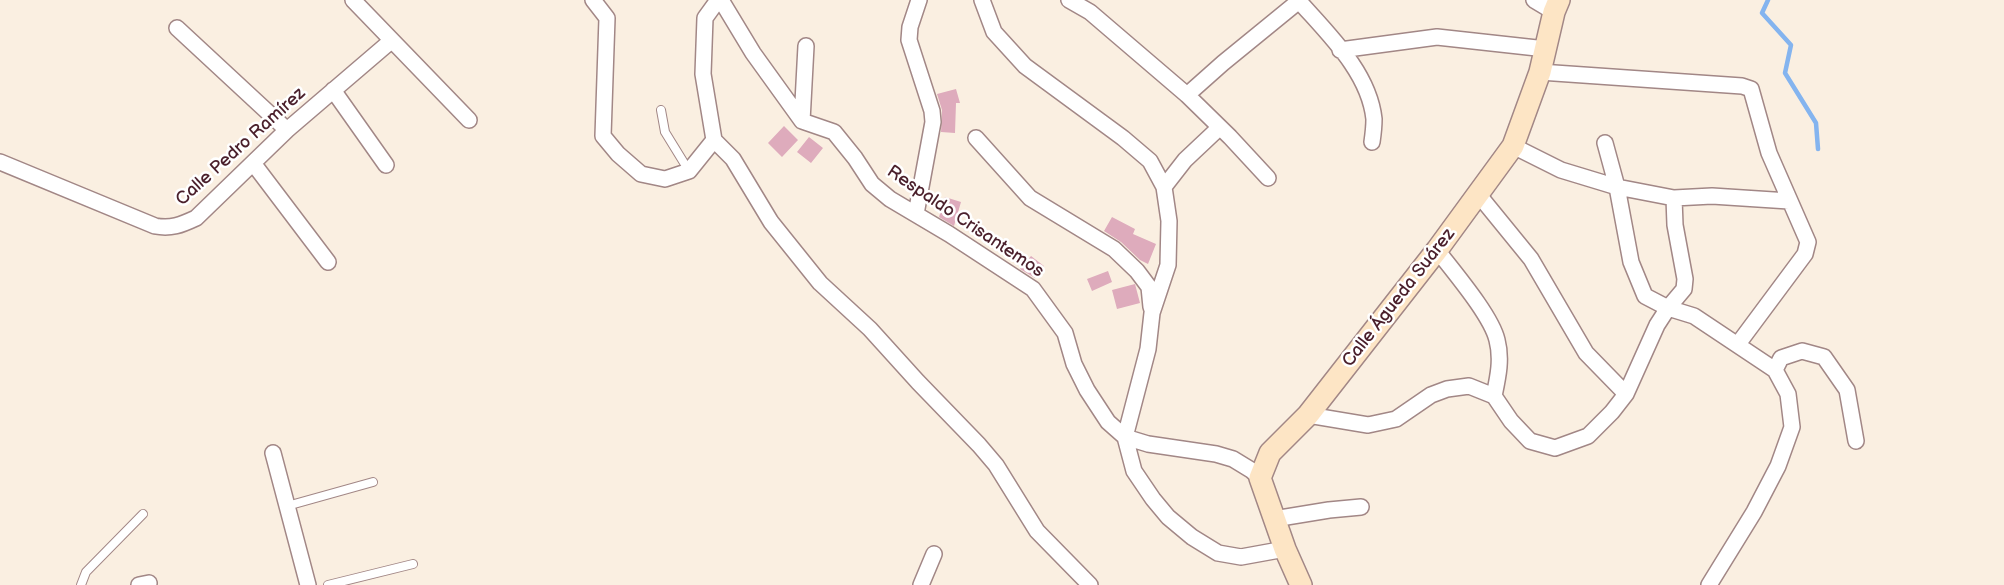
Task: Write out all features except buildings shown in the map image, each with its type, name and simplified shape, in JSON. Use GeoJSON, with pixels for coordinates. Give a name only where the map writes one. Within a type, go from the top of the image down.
{"type":"FeatureCollection","features":[{"type":"Feature","properties":{"kind":"street"},"geometry":{"type":"LineString","coordinates":[[353,0],[469,120]]}},
{"type":"Feature","properties":{"kind":"street"},"geometry":{"type":"LineString","coordinates":[[593,0],[607,18],[603,136],[618,154],[641,174],[665,179],[689,171],[714,140]]}},
{"type":"Feature","properties":{"kind":"street"},"geometry":{"type":"LineString","coordinates":[[802,121],[753,53],[720,0],[705,18],[703,74],[714,140],[733,159],[771,222],[820,283],[870,329],[979,445],[996,465],[1037,531],[1090,585]]}},
{"type":"Feature","properties":{"kind":"street"},"geometry":{"type":"LineString","coordinates":[[916,214],[933,122],[932,111],[909,40],[910,27],[920,0]]}},
{"type":"Feature","properties":{"kind":"street"},"geometry":{"type":"LineString","coordinates":[[982,0],[994,32],[1025,66],[1123,138],[1150,161],[1164,187],[1169,220],[1168,265],[1152,313],[1148,349],[1125,437],[1134,471],[1153,500],[1168,517],[1192,537],[1218,553],[1241,557],[1285,549]]}},
{"type":"Feature","properties":{"kind":"street"},"geometry":{"type":"LineString","coordinates":[[1069,0],[1090,12],[1187,95],[1268,178]]}},
{"type":"Feature","properties":{"kind":"street"},"geometry":{"type":"LineString","coordinates":[[1534,0],[1557,6]]}},
{"type":"Feature","properties":{"kind":"street"},"geometry":{"type":"LineString","coordinates":[[1187,95],[1299,1],[1358,74],[1369,97],[1374,121],[1372,142]]}},
{"type":"Feature","properties":{"kind":"street","name":"Calle Águeda Suárez"},"geometry":{"type":"LineString","coordinates":[[1260,478],[1270,453],[1308,415],[1437,250],[1513,146],[1540,72],[1557,6]]}},
{"type":"Feature","properties":{"kind":"street"},"geometry":{"type":"LineString","coordinates":[[177,28],[287,130]]}},
{"type":"Feature","properties":{"kind":"street"},"geometry":{"type":"LineString","coordinates":[[1340,50],[1437,37],[1546,49]]}},
{"type":"Feature","properties":{"kind":"street","name":"Calle Pedro Ramírez"},"geometry":{"type":"LineString","coordinates":[[0,162],[155,226],[168,228],[182,225],[196,218],[287,130],[391,41]]}},
{"type":"Feature","properties":{"kind":"street"},"geometry":{"type":"LineString","coordinates":[[802,121],[806,46]]}},
{"type":"Feature","properties":{"kind":"street"},"geometry":{"type":"LineString","coordinates":[[1540,72],[1742,86],[1751,89],[1769,153],[1808,242],[1805,254],[1738,344]]}},
{"type":"Feature","properties":{"kind":"street"},"geometry":{"type":"LineString","coordinates":[[333,90],[386,165]]}},
{"type":"Feature","properties":{"kind":"street","name":"Respaldo Crisantemos"},"geometry":{"type":"LineString","coordinates":[[802,121],[834,132],[873,184],[890,199],[1033,289],[1065,333],[1074,364],[1087,390],[1108,422],[1125,437],[1148,444],[1216,454],[1233,459],[1260,478]]}},
{"type":"Feature","properties":{"kind":"street"},"geometry":{"type":"LineString","coordinates":[[1164,187],[1185,160],[1219,128]]}},
{"type":"Feature","properties":{"kind":"street"},"geometry":{"type":"LineString","coordinates":[[976,138],[1030,198],[1114,249],[1137,271],[1149,287],[1152,313]]}},
{"type":"Feature","properties":{"kind":"street"},"geometry":{"type":"LineString","coordinates":[[1605,143],[1617,187],[1631,262],[1645,296],[1668,308],[1694,316],[1776,370],[1788,394],[1792,428],[1778,466],[1754,512],[1709,585]]}},
{"type":"Feature","properties":{"kind":"street"},"geometry":{"type":"LineString","coordinates":[[1513,146],[1561,170],[1617,187],[1674,198],[1712,196],[1789,201]]}},
{"type":"Feature","properties":{"kind":"street"},"geometry":{"type":"LineString","coordinates":[[253,163],[328,262]]}},
{"type":"Feature","properties":{"kind":"street"},"geometry":{"type":"LineString","coordinates":[[1478,194],[1531,259],[1586,353],[1626,394]]}},
{"type":"Feature","properties":{"kind":"street"},"geometry":{"type":"LineString","coordinates":[[1308,415],[1368,425],[1396,419],[1431,395],[1447,389],[1469,386],[1494,396],[1511,421],[1530,441],[1555,448],[1588,436],[1626,394],[1657,325],[1683,289],[1684,279],[1675,225],[1674,198]]}},
{"type":"Feature","properties":{"kind":"street"},"geometry":{"type":"LineString","coordinates":[[1437,250],[1482,310],[1497,338],[1500,365],[1494,396]]}},
{"type":"Feature","properties":{"kind":"street"},"geometry":{"type":"LineString","coordinates":[[1776,370],[1781,358],[1802,351],[1824,357],[1847,390],[1856,441]]}},
{"type":"Feature","properties":{"kind":"street"},"geometry":{"type":"LineString","coordinates":[[273,453],[308,585]]}},
{"type":"Feature","properties":{"kind":"street"},"geometry":{"type":"LineString","coordinates":[[1260,478],[1285,549],[1301,585]]}},
{"type":"Feature","properties":{"kind":"street"},"geometry":{"type":"LineString","coordinates":[[1274,519],[1361,507]]}},
{"type":"Feature","properties":{"kind":"street"},"geometry":{"type":"LineString","coordinates":[[921,585],[934,554]]}},
{"type":"Feature","properties":{"kind":"lane"},"geometry":{"type":"LineString","coordinates":[[662,110],[665,132],[689,171]]}},
{"type":"Feature","properties":{"kind":"lane"},"geometry":{"type":"LineString","coordinates":[[287,506],[373,482]]}},
{"type":"Feature","properties":{"kind":"lane"},"geometry":{"type":"LineString","coordinates":[[81,585],[86,572],[143,514]]}},
{"type":"Feature","properties":{"kind":"lane"},"geometry":{"type":"LineString","coordinates":[[328,585],[413,564]]}},
{"type":"Feature","properties":{"kind":"waterway"},"geometry":{"type":"LineString","coordinates":[[1768,0],[1762,13],[1791,45],[1785,73],[1816,123],[1818,149]]}}]}
